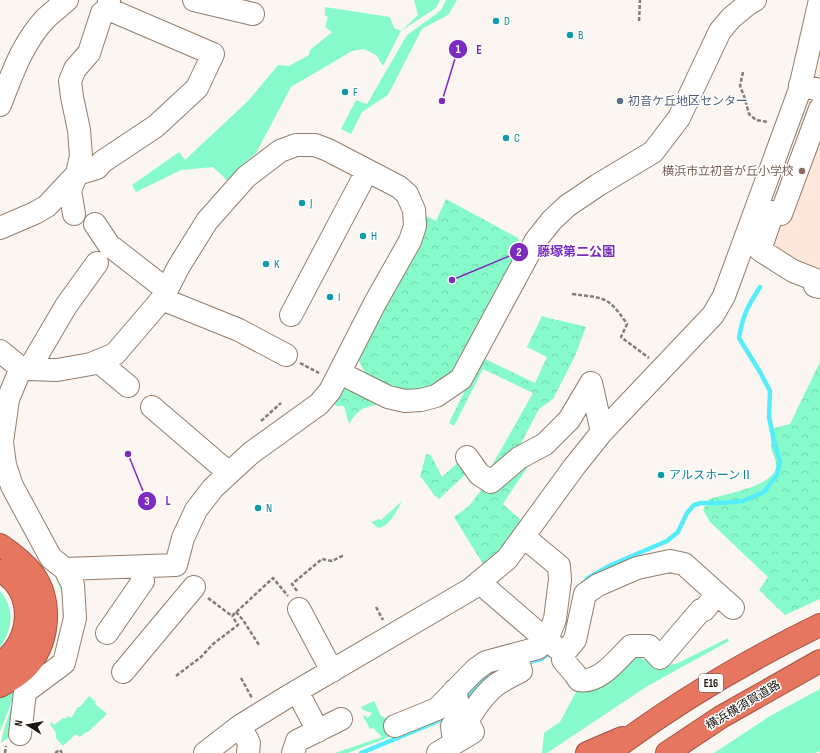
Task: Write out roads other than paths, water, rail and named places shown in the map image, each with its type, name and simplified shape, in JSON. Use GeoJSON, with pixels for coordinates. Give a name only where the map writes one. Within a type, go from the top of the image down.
{"type":"FeatureCollection","features":[{"type":"Feature","properties":{"kind":"highway"},"geometry":{"type":"LineString","coordinates":[[0,545],[18,558],[34,576],[41,588],[46,613],[46,624],[43,638],[33,659],[14,679],[0,686]]}},
{"type":"Feature","properties":{"kind":"highway"},"geometry":{"type":"LineString","coordinates":[[0,572],[12,581],[19,591],[24,601],[26,613],[24,634],[11,655],[0,663]]}},
{"type":"Feature","properties":{"kind":"highway","name":"E16"},"geometry":{"type":"LineString","coordinates":[[609,753],[715,681],[820,625]]}},
{"type":"Feature","properties":{"kind":"highway","name":"横浜横須賀道路"},"geometry":{"type":"LineString","coordinates":[[667,753],[721,717],[820,661]]}},
{"type":"Feature","properties":{"kind":"highway"},"geometry":{"type":"LineString","coordinates":[[587,753],[638,732]]}},
{"type":"Feature","properties":{"kind":"street"},"geometry":{"type":"LineString","coordinates":[[0,105],[15,67],[28,41],[46,18],[67,0]]}},
{"type":"Feature","properties":{"kind":"street"},"geometry":{"type":"LineString","coordinates":[[194,0],[253,14]]}},
{"type":"Feature","properties":{"kind":"street"},"geometry":{"type":"LineString","coordinates":[[332,374],[388,398],[405,401],[420,400],[436,396],[461,379],[536,240],[552,220],[567,206],[598,185],[653,152],[679,118],[730,9],[755,0]]}},
{"type":"Feature","properties":{"kind":"street"},"geometry":{"type":"LineString","coordinates":[[206,753],[240,726],[261,713],[471,589],[507,559],[574,467],[602,432],[664,369],[713,315],[724,296],[799,92],[810,88],[820,0]]}},
{"type":"Feature","properties":{"kind":"street"},"geometry":{"type":"LineString","coordinates":[[0,228],[35,213],[47,206],[73,179],[97,168],[102,162],[156,126],[197,88],[213,54],[109,5],[102,12],[89,53],[75,69],[70,81],[79,130],[81,156],[73,179],[70,190],[74,214]]}},
{"type":"Feature","properties":{"kind":"street"},"geometry":{"type":"LineString","coordinates":[[820,108],[781,214],[774,212],[760,250],[793,271],[816,280],[815,286],[820,287]]}},
{"type":"Feature","properties":{"kind":"street"},"geometry":{"type":"LineString","coordinates":[[0,351],[25,368],[57,370],[91,364],[115,354],[165,295],[179,266],[207,221],[246,177],[280,151],[296,145],[315,145],[328,150],[399,187],[407,194],[414,210],[415,226],[410,241],[332,374],[330,391],[319,404],[251,453],[213,488],[196,510],[184,538],[176,566],[182,578],[198,591],[123,672]]}},
{"type":"Feature","properties":{"kind":"street"},"geometry":{"type":"LineString","coordinates":[[291,315],[367,171]]}},
{"type":"Feature","properties":{"kind":"street"},"geometry":{"type":"LineString","coordinates":[[95,224],[108,246],[165,295],[239,330],[286,355]]}},
{"type":"Feature","properties":{"kind":"street"},"geometry":{"type":"LineString","coordinates":[[20,734],[25,692],[64,663],[75,618],[73,585],[65,569],[51,558],[12,486],[5,464],[2,442],[8,399],[25,368],[66,306],[97,263]]}},
{"type":"Feature","properties":{"kind":"street"},"geometry":{"type":"LineString","coordinates":[[98,361],[128,386]]}},
{"type":"Feature","properties":{"kind":"street"},"geometry":{"type":"LineString","coordinates":[[467,457],[479,474],[491,482],[519,458],[545,444],[569,420],[590,383],[602,432]]}},
{"type":"Feature","properties":{"kind":"street"},"geometry":{"type":"LineString","coordinates":[[152,407],[229,473]]}},
{"type":"Feature","properties":{"kind":"street"},"geometry":{"type":"LineString","coordinates":[[395,726],[437,710],[457,699],[475,670],[486,662],[518,661],[538,648],[550,632],[555,619],[560,580],[559,566],[524,537]]}},
{"type":"Feature","properties":{"kind":"street"},"geometry":{"type":"LineString","coordinates":[[711,602],[701,610],[660,658],[650,646],[631,646],[605,672],[586,681],[579,680],[563,660],[564,653],[575,640],[585,594],[598,585],[638,568],[670,561],[684,564],[711,602],[733,608]]}},
{"type":"Feature","properties":{"kind":"street"},"geometry":{"type":"LineString","coordinates":[[65,569],[176,566]]}},
{"type":"Feature","properties":{"kind":"street"},"geometry":{"type":"LineString","coordinates":[[107,632],[143,581],[139,567]]}},
{"type":"Feature","properties":{"kind":"street"},"geometry":{"type":"LineString","coordinates":[[479,582],[564,653]]}},
{"type":"Feature","properties":{"kind":"street"},"geometry":{"type":"LineString","coordinates":[[299,609],[332,671]]}},
{"type":"Feature","properties":{"kind":"street"},"geometry":{"type":"LineString","coordinates":[[462,731],[468,719],[488,692],[496,685],[521,671],[518,661]]}},
{"type":"Feature","properties":{"kind":"street"},"geometry":{"type":"LineString","coordinates":[[297,691],[318,730]]}},
{"type":"Feature","properties":{"kind":"street"},"geometry":{"type":"LineString","coordinates":[[438,753],[473,732],[471,728],[453,734],[452,726],[460,714],[457,699]]}},
{"type":"Feature","properties":{"kind":"street"},"geometry":{"type":"LineString","coordinates":[[293,753],[297,741],[341,719]]}},
{"type":"Feature","properties":{"kind":"street"},"geometry":{"type":"LineString","coordinates":[[240,726],[249,743],[248,753]]}},
{"type":"Feature","properties":{"kind":"waterway"},"geometry":{"type":"LineString","coordinates":[[583,584],[588,578],[611,565],[667,541],[678,532],[687,513],[694,505],[701,503],[743,501],[764,492],[777,475],[780,462],[769,417],[770,391],[739,338],[746,311],[760,287]]}},
{"type":"Feature","properties":{"kind":"waterway"},"geometry":{"type":"LineString","coordinates":[[525,663],[541,659],[553,651]]}},
{"type":"Feature","properties":{"kind":"waterway"},"geometry":{"type":"LineString","coordinates":[[465,700],[485,678],[501,669]]}},
{"type":"Feature","properties":{"kind":"waterway"},"geometry":{"type":"LineString","coordinates":[[361,753],[431,724],[444,718],[448,714]]}},
{"type":"Feature","properties":{"kind":"place","name":"D"},"geometry":{"type":"Point","coordinates":[496,21]}},
{"type":"Feature","properties":{"kind":"place","name":"B"},"geometry":{"type":"Point","coordinates":[570,35]}},
{"type":"Feature","properties":{"kind":"place","name":"F"},"geometry":{"type":"Point","coordinates":[345,92]}},
{"type":"Feature","properties":{"kind":"place","name":"E"},"geometry":{"type":"Point","coordinates":[442,101]}},
{"type":"Feature","properties":{"kind":"place","name":"初音ケ丘地区センター"},"geometry":{"type":"Point","coordinates":[620,101]}},
{"type":"Feature","properties":{"kind":"place","name":"C"},"geometry":{"type":"Point","coordinates":[506,138]}},
{"type":"Feature","properties":{"kind":"place","name":"横浜市立初音が丘小学校"},"geometry":{"type":"Point","coordinates":[802,171]}},
{"type":"Feature","properties":{"kind":"place","name":"J"},"geometry":{"type":"Point","coordinates":[302,203]}},
{"type":"Feature","properties":{"kind":"place","name":"H"},"geometry":{"type":"Point","coordinates":[363,236]}},
{"type":"Feature","properties":{"kind":"place","name":"K"},"geometry":{"type":"Point","coordinates":[266,264]}},
{"type":"Feature","properties":{"kind":"place","name":"藤塚第二公園"},"geometry":{"type":"Point","coordinates":[452,280]}},
{"type":"Feature","properties":{"kind":"place","name":"I"},"geometry":{"type":"Point","coordinates":[330,297]}},
{"type":"Feature","properties":{"kind":"place","name":"L"},"geometry":{"type":"Point","coordinates":[128,454]}},
{"type":"Feature","properties":{"kind":"place","name":"アルスホーンⅡ"},"geometry":{"type":"Point","coordinates":[661,475]}},
{"type":"Feature","properties":{"kind":"place","name":"N"},"geometry":{"type":"Point","coordinates":[258,508]}}]}
